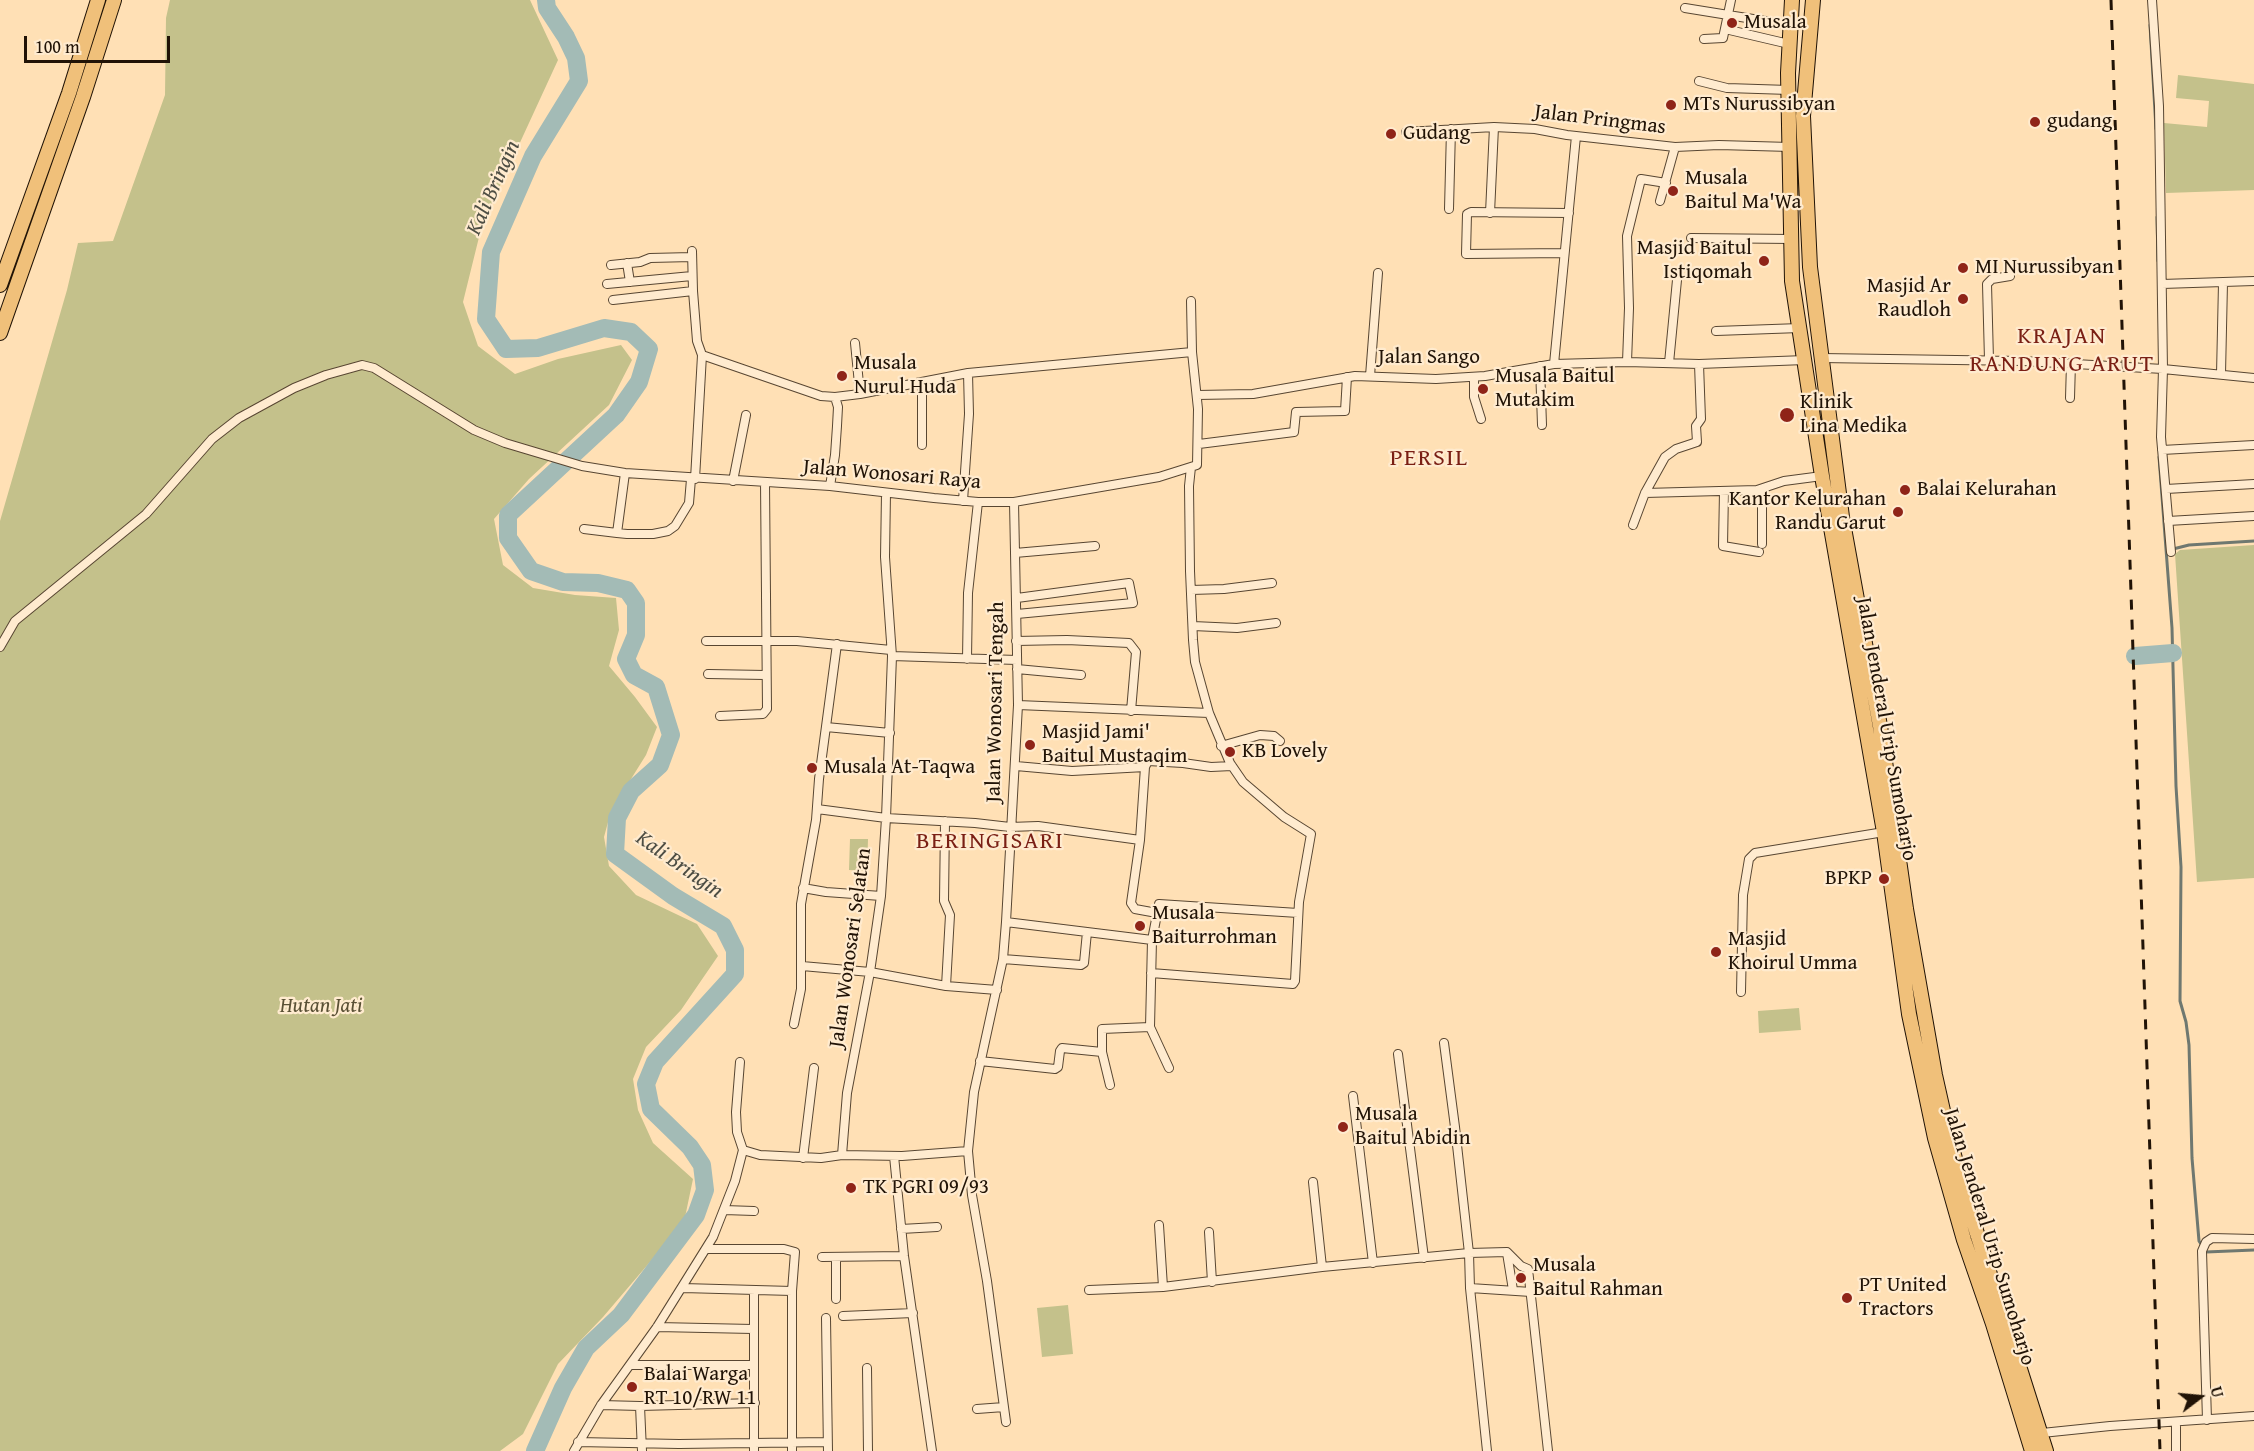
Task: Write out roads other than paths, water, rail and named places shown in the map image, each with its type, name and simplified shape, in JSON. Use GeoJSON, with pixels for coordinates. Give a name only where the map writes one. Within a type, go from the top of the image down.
{"type":"FeatureCollection","features":[{"type":"Feature","properties":{"kind":"highway"},"geometry":{"type":"LineString","coordinates":[[0,285],[69,93],[98,0]]}},
{"type":"Feature","properties":{"kind":"highway"},"geometry":{"type":"LineString","coordinates":[[0,333],[83,97],[114,0]]}},
{"type":"Feature","properties":{"kind":"highway","name":"Jalan Jenderal Urip Sumoharjo"},"geometry":{"type":"LineString","coordinates":[[1792,0],[1789,44],[1792,281],[1822,476],[1884,832],[1909,1014],[1935,1138],[1964,1240],[1993,1324],[2032,1451]]}},
{"type":"Feature","properties":{"kind":"highway","name":"Jalan Jenderal Urip Sumoharjo"},"geometry":{"type":"LineString","coordinates":[[1813,0],[1803,116],[1810,267],[1842,517],[1880,726],[1906,909],[1935,1075],[1967,1202],[2046,1451]]}},
{"type":"Feature","properties":{"kind":"street"},"geometry":{"type":"LineString","coordinates":[[1704,39],[1722,39],[1731,0]]}},
{"type":"Feature","properties":{"kind":"street"},"geometry":{"type":"LineString","coordinates":[[2152,0],[2159,106],[2162,450],[2171,552]]}},
{"type":"Feature","properties":{"kind":"street"},"geometry":{"type":"LineString","coordinates":[[1685,8],[1791,25]]}},
{"type":"Feature","properties":{"kind":"street"},"geometry":{"type":"LineString","coordinates":[[1725,29],[1789,44]]}},
{"type":"Feature","properties":{"kind":"street"},"geometry":{"type":"LineString","coordinates":[[1699,81],[1727,88],[1789,90]]}},
{"type":"Feature","properties":{"kind":"street"},"geometry":{"type":"LineString","coordinates":[[1490,213],[1494,127]]}},
{"type":"Feature","properties":{"kind":"street","name":"Jalan Pringmas"},"geometry":{"type":"LineString","coordinates":[[1406,132],[1494,127],[1535,129],[1675,147],[1719,145],[1790,147]]}},
{"type":"Feature","properties":{"kind":"street"},"geometry":{"type":"LineString","coordinates":[[1449,209],[1451,129]]}},
{"type":"Feature","properties":{"kind":"street"},"geometry":{"type":"LineString","coordinates":[[1554,364],[1576,136]]}},
{"type":"Feature","properties":{"kind":"street"},"geometry":{"type":"LineString","coordinates":[[1660,201],[1675,147]]}},
{"type":"Feature","properties":{"kind":"street"},"geometry":{"type":"LineString","coordinates":[[1627,362],[1629,308],[1627,236],[1641,179],[1666,183]]}},
{"type":"Feature","properties":{"kind":"street"},"geometry":{"type":"LineString","coordinates":[[1564,253],[1466,254],[1467,214],[1569,213]]}},
{"type":"Feature","properties":{"kind":"street"},"geometry":{"type":"LineString","coordinates":[[1692,238],[1792,239]]}},
{"type":"Feature","properties":{"kind":"street"},"geometry":{"type":"LineString","coordinates":[[584,529],[653,534],[668,531],[675,526],[688,503],[693,479],[702,356],[697,341],[692,254],[611,265]]}},
{"type":"Feature","properties":{"kind":"street"},"geometry":{"type":"LineString","coordinates":[[627,263],[630,282]]}},
{"type":"Feature","properties":{"kind":"street"},"geometry":{"type":"LineString","coordinates":[[1370,376],[1378,273]]}},
{"type":"Feature","properties":{"kind":"street"},"geometry":{"type":"LineString","coordinates":[[607,284],[692,276]]}},
{"type":"Feature","properties":{"kind":"street"},"geometry":{"type":"LineString","coordinates":[[1989,360],[1988,284],[1992,279],[2010,276]]}},
{"type":"Feature","properties":{"kind":"street"},"geometry":{"type":"LineString","coordinates":[[1669,363],[1677,279]]}},
{"type":"Feature","properties":{"kind":"street"},"geometry":{"type":"LineString","coordinates":[[2162,284],[2254,281]]}},
{"type":"Feature","properties":{"kind":"street"},"geometry":{"type":"LineString","coordinates":[[2221,374],[2223,283]]}},
{"type":"Feature","properties":{"kind":"street"},"geometry":{"type":"LineString","coordinates":[[613,300],[693,291]]}},
{"type":"Feature","properties":{"kind":"street"},"geometry":{"type":"LineString","coordinates":[[1152,973],[1289,985],[1295,981],[1298,913],[1311,834],[1250,790],[1232,766],[1221,746],[1209,713],[1196,662],[1191,590],[1189,486],[1199,444],[1192,352],[1191,302]]}},
{"type":"Feature","properties":{"kind":"street"},"geometry":{"type":"LineString","coordinates":[[1716,331],[1800,328]]}},
{"type":"Feature","properties":{"kind":"street"},"geometry":{"type":"LineString","coordinates":[[855,343],[860,394]]}},
{"type":"Feature","properties":{"kind":"street"},"geometry":{"type":"LineString","coordinates":[[702,356],[806,392],[835,397],[968,373],[1192,352]]}},
{"type":"Feature","properties":{"kind":"street"},"geometry":{"type":"LineString","coordinates":[[1821,358],[2071,363],[2254,378]]}},
{"type":"Feature","properties":{"kind":"street","name":"Jalan Sango"},"geometry":{"type":"LineString","coordinates":[[1197,395],[1253,394],[1347,377],[1436,379],[1474,377],[1554,364],[1627,362],[1699,364],[1805,360]]}},
{"type":"Feature","properties":{"kind":"street"},"geometry":{"type":"LineString","coordinates":[[2070,398],[2071,363]]}},
{"type":"Feature","properties":{"kind":"street","name":"Jalan Wonosari Raya"},"geometry":{"type":"LineString","coordinates":[[0,646],[15,621],[102,551],[121,532],[146,514],[212,439],[239,418],[294,388],[362,364],[374,368],[474,430],[505,443],[582,466],[625,473],[830,486],[963,501],[1014,502],[1160,477],[1194,466]]}},
{"type":"Feature","properties":{"kind":"street"},"geometry":{"type":"LineString","coordinates":[[1633,525],[1645,493],[1669,452],[1697,442],[1696,426],[1701,419],[1699,364]]}},
{"type":"Feature","properties":{"kind":"street"},"geometry":{"type":"LineString","coordinates":[[1540,366],[1542,425]]}},
{"type":"Feature","properties":{"kind":"street"},"geometry":{"type":"LineString","coordinates":[[963,501],[969,414],[968,373]]}},
{"type":"Feature","properties":{"kind":"street"},"geometry":{"type":"LineString","coordinates":[[1199,444],[1294,432],[1296,412],[1345,411],[1347,377]]}},
{"type":"Feature","properties":{"kind":"street"},"geometry":{"type":"LineString","coordinates":[[1474,377],[1474,397],[1481,419]]}},
{"type":"Feature","properties":{"kind":"street"},"geometry":{"type":"LineString","coordinates":[[922,382],[922,445]]}},
{"type":"Feature","properties":{"kind":"street"},"geometry":{"type":"LineString","coordinates":[[830,486],[836,455],[838,407],[835,397]]}},
{"type":"Feature","properties":{"kind":"street"},"geometry":{"type":"LineString","coordinates":[[733,481],[746,415]]}},
{"type":"Feature","properties":{"kind":"street"},"geometry":{"type":"LineString","coordinates":[[2162,450],[2254,445]]}},
{"type":"Feature","properties":{"kind":"street"},"geometry":{"type":"LineString","coordinates":[[617,533],[625,473]]}},
{"type":"Feature","properties":{"kind":"street"},"geometry":{"type":"LineString","coordinates":[[1645,493],[1761,489],[1785,481],[1822,476]]}},
{"type":"Feature","properties":{"kind":"street"},"geometry":{"type":"LineString","coordinates":[[720,716],[766,712],[765,482]]}},
{"type":"Feature","properties":{"kind":"street"},"geometry":{"type":"LineString","coordinates":[[2166,489],[2254,484]]}},
{"type":"Feature","properties":{"kind":"street"},"geometry":{"type":"LineString","coordinates":[[1724,491],[1724,546],[1760,548],[1761,489]]}},
{"type":"Feature","properties":{"kind":"street","name":"Jalan Wonosari Selatan"},"geometry":{"type":"LineString","coordinates":[[842,1155],[847,1093],[870,972],[881,896],[892,653],[885,557],[886,493]]}},
{"type":"Feature","properties":{"kind":"street"},"geometry":{"type":"LineString","coordinates":[[968,659],[968,593],[978,502]]}},
{"type":"Feature","properties":{"kind":"street","name":"Jalan Wonosari Tengah"},"geometry":{"type":"LineString","coordinates":[[1005,1422],[985,1264],[972,1195],[968,1151],[974,1092],[1003,959],[1006,922],[1018,705],[1014,502]]}},
{"type":"Feature","properties":{"kind":"street"},"geometry":{"type":"LineString","coordinates":[[2169,521],[2254,516]]}},
{"type":"Feature","properties":{"kind":"street"},"geometry":{"type":"LineString","coordinates":[[1015,553],[1095,546]]}},
{"type":"Feature","properties":{"kind":"street"},"geometry":{"type":"LineString","coordinates":[[1017,598],[1129,583],[1133,601],[1131,604],[1017,614]]}},
{"type":"Feature","properties":{"kind":"street"},"geometry":{"type":"LineString","coordinates":[[1191,590],[1224,589],[1272,583]]}},
{"type":"Feature","properties":{"kind":"street"},"geometry":{"type":"LineString","coordinates":[[1193,626],[1237,628],[1276,623]]}},
{"type":"Feature","properties":{"kind":"street"},"geometry":{"type":"LineString","coordinates":[[1016,641],[1067,640],[1129,643],[1136,652],[1131,711]]}},
{"type":"Feature","properties":{"kind":"street"},"geometry":{"type":"LineString","coordinates":[[706,641],[837,644],[892,653],[1017,660]]}},
{"type":"Feature","properties":{"kind":"street"},"geometry":{"type":"LineString","coordinates":[[794,1024],[801,989],[801,904],[817,809],[825,727],[837,644]]}},
{"type":"Feature","properties":{"kind":"street"},"geometry":{"type":"LineString","coordinates":[[1017,669],[1081,675]]}},
{"type":"Feature","properties":{"kind":"street"},"geometry":{"type":"LineString","coordinates":[[708,675],[765,675]]}},
{"type":"Feature","properties":{"kind":"street"},"geometry":{"type":"LineString","coordinates":[[1018,705],[1209,713]]}},
{"type":"Feature","properties":{"kind":"street"},"geometry":{"type":"LineString","coordinates":[[825,727],[890,734]]}},
{"type":"Feature","properties":{"kind":"street"},"geometry":{"type":"LineString","coordinates":[[1221,746],[1260,735],[1274,736],[1280,741]]}},
{"type":"Feature","properties":{"kind":"street"},"geometry":{"type":"LineString","coordinates":[[1157,913],[1135,909],[1131,903],[1140,840],[1145,767],[1148,761],[1211,767],[1232,766]]}},
{"type":"Feature","properties":{"kind":"street"},"geometry":{"type":"LineString","coordinates":[[1016,766],[1072,771],[1145,767]]}},
{"type":"Feature","properties":{"kind":"street"},"geometry":{"type":"LineString","coordinates":[[817,809],[886,818],[1010,827],[1038,826],[1140,840]]}},
{"type":"Feature","properties":{"kind":"street"},"geometry":{"type":"LineString","coordinates":[[945,821],[944,901],[950,915],[946,986]]}},
{"type":"Feature","properties":{"kind":"street"},"geometry":{"type":"LineString","coordinates":[[1741,992],[1743,895],[1749,859],[1755,853],[1884,832]]}},
{"type":"Feature","properties":{"kind":"street"},"geometry":{"type":"LineString","coordinates":[[803,888],[881,896]]}},
{"type":"Feature","properties":{"kind":"street"},"geometry":{"type":"LineString","coordinates":[[1169,1068],[1150,1026],[1152,940],[1160,903],[1298,913]]}},
{"type":"Feature","properties":{"kind":"street"},"geometry":{"type":"LineString","coordinates":[[1006,922],[1152,940]]}},
{"type":"Feature","properties":{"kind":"street"},"geometry":{"type":"LineString","coordinates":[[1003,959],[1081,965],[1084,963],[1087,932]]}},
{"type":"Feature","properties":{"kind":"street"},"geometry":{"type":"LineString","coordinates":[[802,966],[870,972],[946,986],[997,990]]}},
{"type":"Feature","properties":{"kind":"street"},"geometry":{"type":"LineString","coordinates":[[1110,1085],[1102,1052],[1102,1029],[1150,1026]]}},
{"type":"Feature","properties":{"kind":"street"},"geometry":{"type":"LineString","coordinates":[[1444,1043],[1469,1253],[1470,1288],[1488,1451]]}},
{"type":"Feature","properties":{"kind":"street"},"geometry":{"type":"LineString","coordinates":[[980,1061],[1055,1069],[1058,1067],[1062,1048],[1102,1052]]}},
{"type":"Feature","properties":{"kind":"street"},"geometry":{"type":"LineString","coordinates":[[1398,1054],[1424,1258]]}},
{"type":"Feature","properties":{"kind":"street"},"geometry":{"type":"LineString","coordinates":[[574,1451],[600,1405],[631,1365],[683,1288],[707,1249],[724,1210],[743,1150],[737,1132],[736,1112],[740,1062]]}},
{"type":"Feature","properties":{"kind":"street"},"geometry":{"type":"LineString","coordinates":[[803,1158],[814,1068]]}},
{"type":"Feature","properties":{"kind":"street"},"geometry":{"type":"LineString","coordinates":[[1353,1096],[1373,1263]]}},
{"type":"Feature","properties":{"kind":"street"},"geometry":{"type":"LineString","coordinates":[[743,1150],[760,1155],[803,1158],[842,1155],[894,1156],[968,1151]]}},
{"type":"Feature","properties":{"kind":"street"},"geometry":{"type":"LineString","coordinates":[[894,1156],[904,1256],[932,1451]]}},
{"type":"Feature","properties":{"kind":"street"},"geometry":{"type":"LineString","coordinates":[[1313,1182],[1322,1267]]}},
{"type":"Feature","properties":{"kind":"street"},"geometry":{"type":"LineString","coordinates":[[724,1210],[754,1211]]}},
{"type":"Feature","properties":{"kind":"street"},"geometry":{"type":"LineString","coordinates":[[1159,1225],[1163,1287]]}},
{"type":"Feature","properties":{"kind":"street"},"geometry":{"type":"LineString","coordinates":[[901,1229],[937,1227]]}},
{"type":"Feature","properties":{"kind":"street"},"geometry":{"type":"LineString","coordinates":[[1209,1232],[1212,1282]]}},
{"type":"Feature","properties":{"kind":"street"},"geometry":{"type":"LineString","coordinates":[[2207,1420],[2202,1251],[2206,1242],[2212,1238],[2254,1239]]}},
{"type":"Feature","properties":{"kind":"street"},"geometry":{"type":"LineString","coordinates":[[707,1249],[795,1252],[792,1291],[792,1451]]}},
{"type":"Feature","properties":{"kind":"street"},"geometry":{"type":"LineString","coordinates":[[1507,1252],[1514,1290]]}},
{"type":"Feature","properties":{"kind":"street"},"geometry":{"type":"LineString","coordinates":[[1089,1290],[1163,1287],[1322,1267],[1469,1253],[1507,1252],[1521,1266],[1528,1268],[1548,1451]]}},
{"type":"Feature","properties":{"kind":"street"},"geometry":{"type":"LineString","coordinates":[[822,1257],[904,1256]]}},
{"type":"Feature","properties":{"kind":"street"},"geometry":{"type":"LineString","coordinates":[[836,1257],[836,1299]]}},
{"type":"Feature","properties":{"kind":"street"},"geometry":{"type":"LineString","coordinates":[[683,1288],[792,1291]]}},
{"type":"Feature","properties":{"kind":"street"},"geometry":{"type":"LineString","coordinates":[[1470,1288],[1531,1292]]}},
{"type":"Feature","properties":{"kind":"street"},"geometry":{"type":"LineString","coordinates":[[754,1290],[754,1447]]}},
{"type":"Feature","properties":{"kind":"street"},"geometry":{"type":"LineString","coordinates":[[843,1316],[913,1313]]}},
{"type":"Feature","properties":{"kind":"street"},"geometry":{"type":"LineString","coordinates":[[826,1318],[828,1451]]}},
{"type":"Feature","properties":{"kind":"street"},"geometry":{"type":"LineString","coordinates":[[657,1327],[753,1329]]}},
{"type":"Feature","properties":{"kind":"street"},"geometry":{"type":"LineString","coordinates":[[631,1365],[753,1365]]}},
{"type":"Feature","properties":{"kind":"street"},"geometry":{"type":"LineString","coordinates":[[867,1368],[868,1451]]}},
{"type":"Feature","properties":{"kind":"street"},"geometry":{"type":"LineString","coordinates":[[600,1405],[755,1403]]}},
{"type":"Feature","properties":{"kind":"street"},"geometry":{"type":"LineString","coordinates":[[640,1406],[642,1447]]}},
{"type":"Feature","properties":{"kind":"street"},"geometry":{"type":"LineString","coordinates":[[977,1409],[1004,1407]]}},
{"type":"Feature","properties":{"kind":"street"},"geometry":{"type":"LineString","coordinates":[[2042,1433],[2254,1416]]}},
{"type":"Feature","properties":{"kind":"street"},"geometry":{"type":"LineString","coordinates":[[2176,1422],[2176,1451]]}},
{"type":"Feature","properties":{"kind":"street"},"geometry":{"type":"LineString","coordinates":[[578,1442],[679,1448],[754,1447],[792,1442],[827,1442]]}},
{"type":"Feature","properties":{"kind":"waterway","name":"Kali Bringin"},"geometry":{"type":"LineString","coordinates":[[535,1451],[563,1388],[586,1348],[621,1315],[696,1215],[705,1190],[702,1165],[690,1147],[651,1109],[646,1084],[655,1062],[735,974],[735,950],[723,926],[673,896],[615,854],[617,818],[631,791],[660,765],[671,735],[656,687],[634,675],[626,659],[636,635],[636,603],[627,590],[598,583],[563,582],[531,571],[508,538],[508,515],[616,415],[639,382],[649,349],[631,332],[604,328],[538,348],[506,349],[486,319],[491,252],[533,156],[579,81],[576,58],[566,37],[547,8],[546,0]]}},
{"type":"Feature","properties":{"kind":"waterway"},"geometry":{"type":"LineString","coordinates":[[2150,25],[2156,129]]}},
{"type":"Feature","properties":{"kind":"waterway"},"geometry":{"type":"LineString","coordinates":[[2157,217],[2158,261]]}},
{"type":"Feature","properties":{"kind":"waterway"},"geometry":{"type":"LineString","coordinates":[[2159,457],[2172,628],[2176,786],[2181,867],[2180,1001],[2189,1045],[2192,1158],[2199,1241],[2206,1252],[2254,1250]]}},
{"type":"Feature","properties":{"kind":"waterway"},"geometry":{"type":"LineString","coordinates":[[2173,549],[2189,545],[2254,541]]}},
{"type":"Feature","properties":{"kind":"waterway"},"geometry":{"type":"LineString","coordinates":[[2135,656],[2173,653]]}},
{"type":"Feature","properties":{"kind":"railway"},"geometry":{"type":"LineString","coordinates":[[2111,0],[2160,1451]]}},
{"type":"Feature","properties":{"kind":"place","name":"Musala"},"geometry":{"type":"Point","coordinates":[1732,23]}},
{"type":"Feature","properties":{"kind":"place","name":"MTs Nurussibyan"},"geometry":{"type":"Point","coordinates":[1671,105]}},
{"type":"Feature","properties":{"kind":"place","name":"gudang"},"geometry":{"type":"Point","coordinates":[2035,122]}},
{"type":"Feature","properties":{"kind":"place","name":"Gudang"},"geometry":{"type":"Point","coordinates":[1391,134]}},
{"type":"Feature","properties":{"kind":"place","name":"Musala Baitul Ma'Wa"},"geometry":{"type":"Point","coordinates":[1673,191]}},
{"type":"Feature","properties":{"kind":"place","name":"Masjid Baitul Istiqomah"},"geometry":{"type":"Point","coordinates":[1764,261]}},
{"type":"Feature","properties":{"kind":"place","name":"MI Nurussibyan"},"geometry":{"type":"Point","coordinates":[1963,268]}},
{"type":"Feature","properties":{"kind":"place","name":"Masjid Ar Raudloh"},"geometry":{"type":"Point","coordinates":[1963,299]}},
{"type":"Feature","properties":{"kind":"place","name":"Musala Nurul Huda"},"geometry":{"type":"Point","coordinates":[842,376]}},
{"type":"Feature","properties":{"kind":"place","name":"Musala Baitul Mutakim"},"geometry":{"type":"Point","coordinates":[1483,389]}},
{"type":"Feature","properties":{"kind":"place","name":"Klinik Lina Medika"},"geometry":{"type":"Point","coordinates":[1787,415]}},
{"type":"Feature","properties":{"kind":"place","name":"Balai Kelurahan"},"geometry":{"type":"Point","coordinates":[1905,490]}},
{"type":"Feature","properties":{"kind":"place","name":"Kantor Kelurahan Randu Garut"},"geometry":{"type":"Point","coordinates":[1898,512]}},
{"type":"Feature","properties":{"kind":"place","name":"Masjid Jami' Baitul Mustaqim"},"geometry":{"type":"Point","coordinates":[1030,745]}},
{"type":"Feature","properties":{"kind":"place","name":"KB Lovely"},"geometry":{"type":"Point","coordinates":[1230,752]}},
{"type":"Feature","properties":{"kind":"place","name":"Musala At-Taqwa"},"geometry":{"type":"Point","coordinates":[812,768]}},
{"type":"Feature","properties":{"kind":"place","name":"BPKP"},"geometry":{"type":"Point","coordinates":[1884,879]}},
{"type":"Feature","properties":{"kind":"place","name":"Musala Baiturrohman"},"geometry":{"type":"Point","coordinates":[1140,926]}},
{"type":"Feature","properties":{"kind":"place","name":"Masjid Khoirul Umma"},"geometry":{"type":"Point","coordinates":[1716,952]}},
{"type":"Feature","properties":{"kind":"place","name":"Musala Baitul Abidin"},"geometry":{"type":"Point","coordinates":[1343,1127]}},
{"type":"Feature","properties":{"kind":"place","name":"TK PGRI 09/93"},"geometry":{"type":"Point","coordinates":[851,1188]}},
{"type":"Feature","properties":{"kind":"place","name":"Musala Baitul Rahman"},"geometry":{"type":"Point","coordinates":[1521,1278]}},
{"type":"Feature","properties":{"kind":"place","name":"PT United Tractors"},"geometry":{"type":"Point","coordinates":[1847,1298]}},
{"type":"Feature","properties":{"kind":"place","name":"Balai Warga RT 10/RW 11"},"geometry":{"type":"Point","coordinates":[632,1387]}},
{"type":"Feature","properties":{"kind":"district","name":"KRAJAN RANDUNG ARUT"},"geometry":{"type":"Point","coordinates":[2062,351]}},
{"type":"Feature","properties":{"kind":"district","name":"PERSIL"},"geometry":{"type":"Point","coordinates":[1429,459]}},
{"type":"Feature","properties":{"kind":"district","name":"BERINGISARI"},"geometry":{"type":"Point","coordinates":[990,842]}},
{"type":"Feature","properties":{"kind":"park label","name":"Hutan Jati"},"geometry":{"type":"Point","coordinates":[321,1007]}}]}
